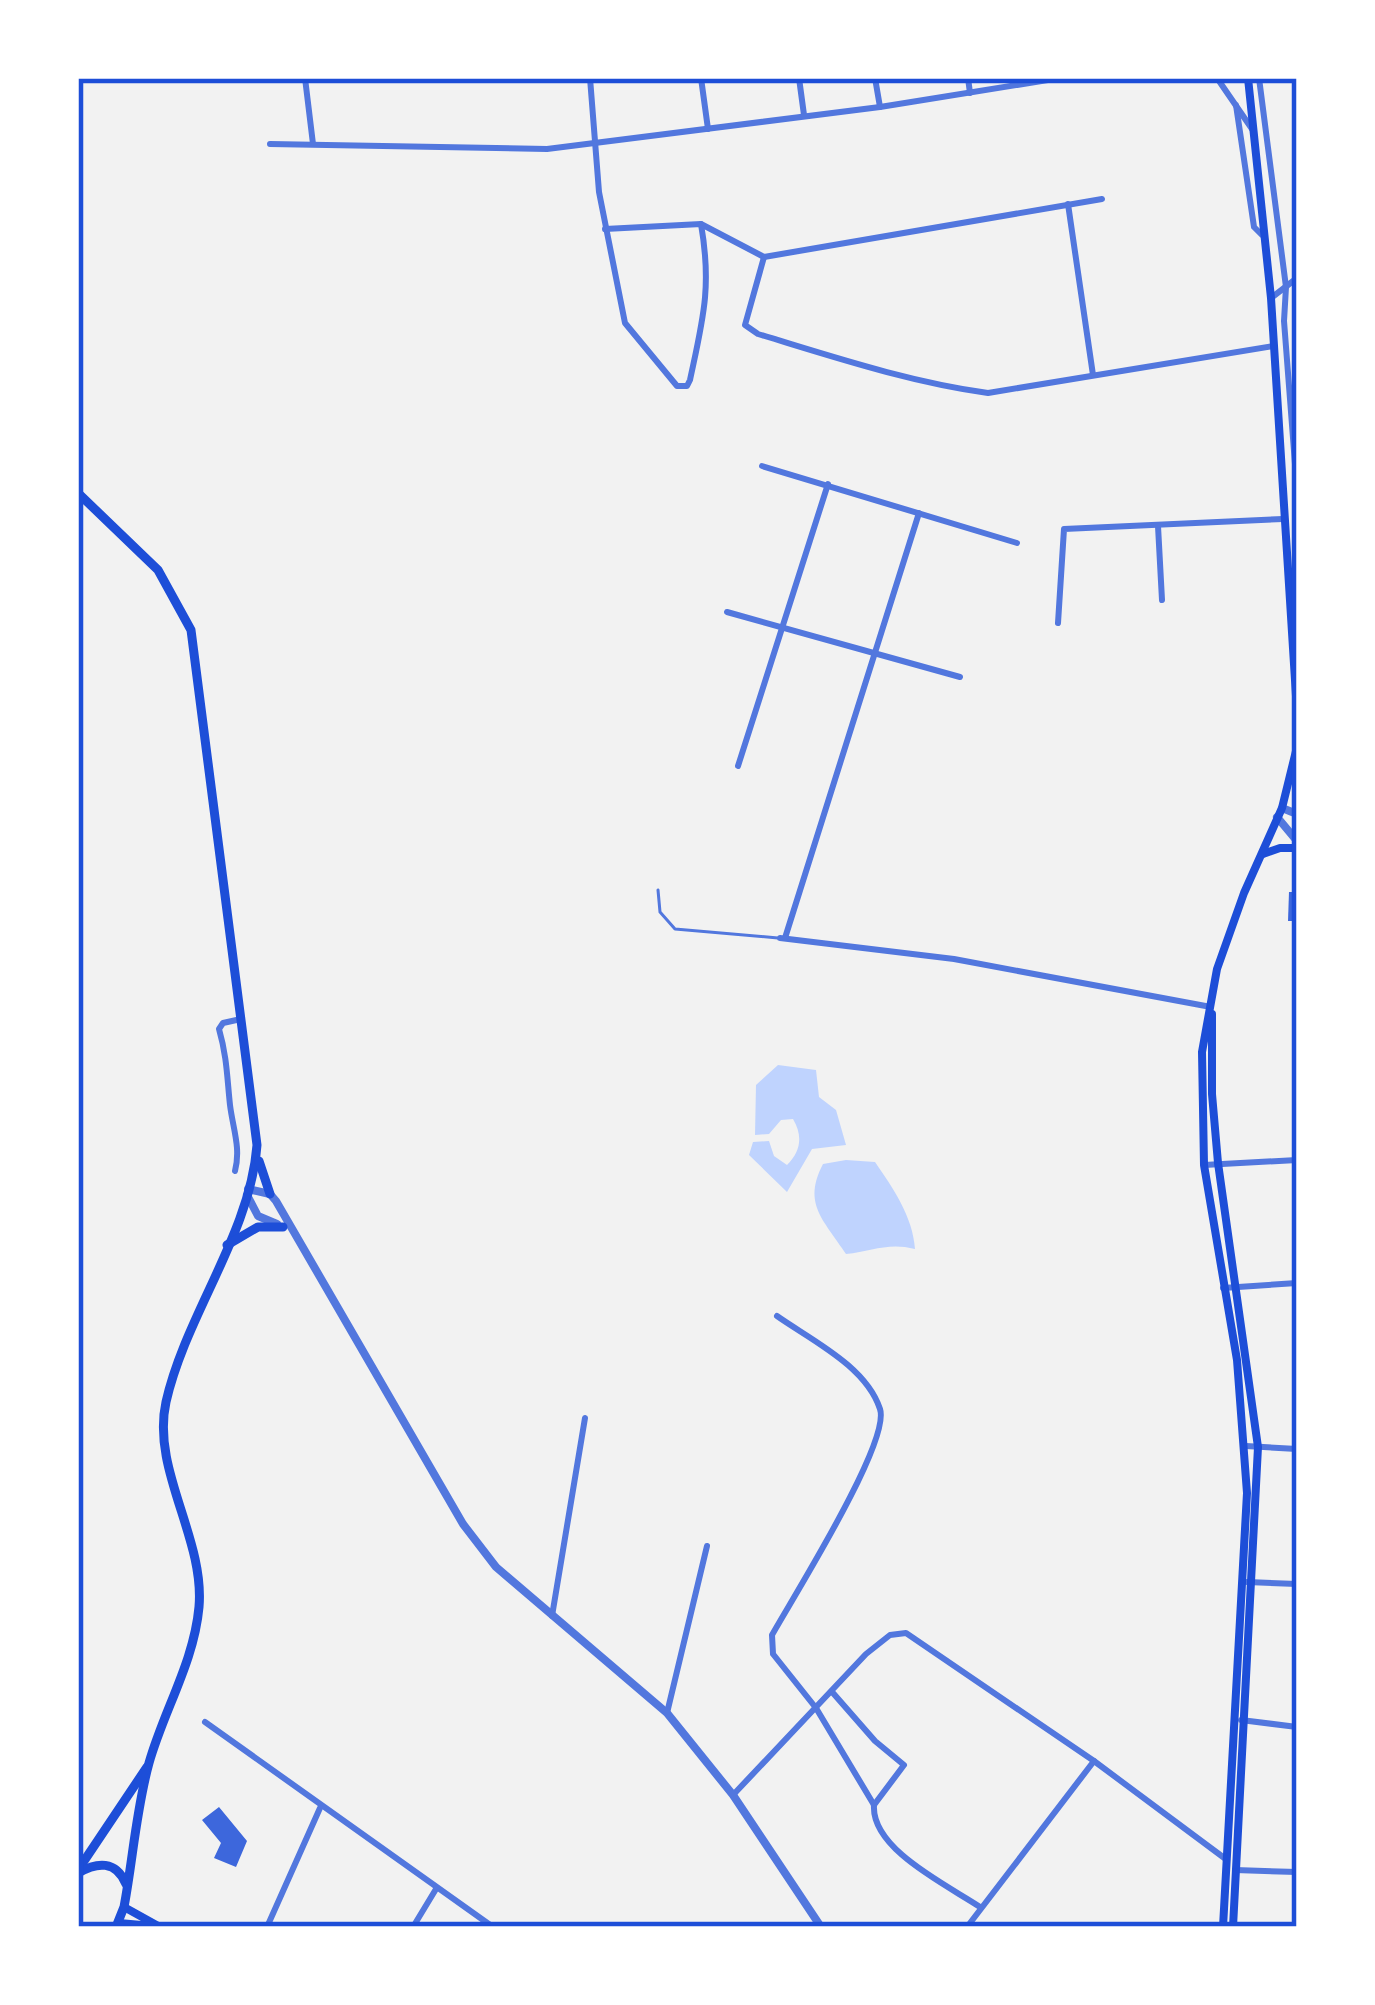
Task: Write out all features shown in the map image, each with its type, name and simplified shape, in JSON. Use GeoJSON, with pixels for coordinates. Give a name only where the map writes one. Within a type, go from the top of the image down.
{"type":"FeatureCollection","features":[{"type":"Feature","properties":{"kind":"main road"},"geometry":{"type":"LineString","coordinates":[[1248,78],[1271,298],[1297,712]]}},
{"type":"Feature","properties":{"kind":"main road"},"geometry":{"type":"LineString","coordinates":[[78,494],[158,570],[190,630],[260,1172],[270,1194]]}},
{"type":"Feature","properties":{"kind":"main road"},"geometry":{"type":"LineString","coordinates":[[1223,1927],[1246,1446],[1237,1360],[1204,1165],[1202,1052],[1229,930],[1293,783],[1297,747]]}},
{"type":"Feature","properties":{"kind":"main road"},"geometry":{"type":"LineString","coordinates":[[1262,854],[1297,844]]}},
{"type":"Feature","properties":{"kind":"main road"},"geometry":{"type":"LineString","coordinates":[[1211,1006],[1218,1163],[1258,1447],[1233,1927]]}},
{"type":"Feature","properties":{"kind":"main road"},"geometry":{"type":"LineString","coordinates":[[159,1927],[117,1925],[128,1889],[149,1763],[188,1656],[200,1602],[168,1452],[165,1405],[247,1191],[257,1147]]}},
{"type":"Feature","properties":{"kind":"main road"},"geometry":{"type":"LineString","coordinates":[[227,1245],[258,1228],[287,1229]]}},
{"type":"Feature","properties":{"kind":"main road"},"geometry":{"type":"LineString","coordinates":[[78,1872],[149,1763]]}},
{"type":"Feature","properties":{"kind":"main road"},"geometry":{"type":"LineString","coordinates":[[78,1872],[98,1863],[107,1865],[123,1876],[128,1889]]}},
{"type":"Feature","properties":{"kind":"main road"},"geometry":{"type":"LineString","coordinates":[[124,1906],[159,1927]]}},
{"type":"Feature","properties":{"kind":"street"},"geometry":{"type":"LineString","coordinates":[[305,78],[313,144]]}},
{"type":"Feature","properties":{"kind":"street"},"geometry":{"type":"LineString","coordinates":[[590,78],[604,229],[625,323],[677,386],[684,387],[690,380],[707,299],[709,276],[700,224]]}},
{"type":"Feature","properties":{"kind":"street"},"geometry":{"type":"LineString","coordinates":[[700,78],[708,129]]}},
{"type":"Feature","properties":{"kind":"street"},"geometry":{"type":"LineString","coordinates":[[799,78],[804,115]]}},
{"type":"Feature","properties":{"kind":"street"},"geometry":{"type":"LineString","coordinates":[[875,78],[880,107]]}},
{"type":"Feature","properties":{"kind":"street"},"geometry":{"type":"LineString","coordinates":[[968,78],[970,93]]}},
{"type":"Feature","properties":{"kind":"street"},"geometry":{"type":"LineString","coordinates":[[270,143],[547,148],[880,107],[1060,78]]}},
{"type":"Feature","properties":{"kind":"street"},"geometry":{"type":"LineString","coordinates":[[1217,78],[1252,129]]}},
{"type":"Feature","properties":{"kind":"street"},"geometry":{"type":"LineString","coordinates":[[1259,78],[1286,287],[1284,321],[1297,490]]}},
{"type":"Feature","properties":{"kind":"street"},"geometry":{"type":"LineString","coordinates":[[1236,105],[1254,226],[1265,238]]}},
{"type":"Feature","properties":{"kind":"street"},"geometry":{"type":"LineString","coordinates":[[604,229],[700,224],[764,257],[1102,200]]}},
{"type":"Feature","properties":{"kind":"street"},"geometry":{"type":"LineString","coordinates":[[1067,204],[1093,375]]}},
{"type":"Feature","properties":{"kind":"street"},"geometry":{"type":"LineString","coordinates":[[764,257],[746,325],[758,334],[893,375],[988,394],[1274,346]]}},
{"type":"Feature","properties":{"kind":"street"},"geometry":{"type":"LineString","coordinates":[[1271,298],[1297,278]]}},
{"type":"Feature","properties":{"kind":"street"},"geometry":{"type":"LineString","coordinates":[[762,466],[1017,543]]}},
{"type":"Feature","properties":{"kind":"street"},"geometry":{"type":"LineString","coordinates":[[738,766],[828,484]]}},
{"type":"Feature","properties":{"kind":"street"},"geometry":{"type":"LineString","coordinates":[[1283,507],[1297,505]]}},
{"type":"Feature","properties":{"kind":"street"},"geometry":{"type":"LineString","coordinates":[[919,513],[783,938],[954,958],[1211,1006]]}},
{"type":"Feature","properties":{"kind":"street"},"geometry":{"type":"LineString","coordinates":[[1058,622],[1064,530],[1283,519]]}},
{"type":"Feature","properties":{"kind":"street"},"geometry":{"type":"LineString","coordinates":[[1158,526],[1162,600]]}},
{"type":"Feature","properties":{"kind":"street"},"geometry":{"type":"LineString","coordinates":[[727,612],[960,677]]}},
{"type":"Feature","properties":{"kind":"street"},"geometry":{"type":"LineString","coordinates":[[1280,812],[1297,814]]}},
{"type":"Feature","properties":{"kind":"street"},"geometry":{"type":"LineString","coordinates":[[1280,812],[1297,844]]}},
{"type":"Feature","properties":{"kind":"street"},"geometry":{"type":"LineString","coordinates":[[235,1171],[239,1154],[230,1104],[230,1065],[219,1029],[242,1018]]}},
{"type":"Feature","properties":{"kind":"street"},"geometry":{"type":"LineString","coordinates":[[230,1065],[248,1059]]}},
{"type":"Feature","properties":{"kind":"street"},"geometry":{"type":"LineString","coordinates":[[237,1142],[257,1147]]}},
{"type":"Feature","properties":{"kind":"street"},"geometry":{"type":"LineString","coordinates":[[1204,1165],[1297,1160]]}},
{"type":"Feature","properties":{"kind":"street"},"geometry":{"type":"LineString","coordinates":[[247,1191],[270,1194],[463,1524],[496,1567],[667,1713],[733,1795],[821,1927]]}},
{"type":"Feature","properties":{"kind":"street"},"geometry":{"type":"LineString","coordinates":[[247,1191],[258,1216],[287,1229]]}},
{"type":"Feature","properties":{"kind":"street"},"geometry":{"type":"LineString","coordinates":[[1223,1288],[1297,1283]]}},
{"type":"Feature","properties":{"kind":"street"},"geometry":{"type":"LineString","coordinates":[[777,1316],[854,1372],[882,1416],[855,1486],[772,1635],[773,1654],[816,1708],[874,1805]]}},
{"type":"Feature","properties":{"kind":"street"},"geometry":{"type":"LineString","coordinates":[[552,1616],[585,1418]]}},
{"type":"Feature","properties":{"kind":"street"},"geometry":{"type":"LineString","coordinates":[[1246,1446],[1297,1449]]}},
{"type":"Feature","properties":{"kind":"street"},"geometry":{"type":"LineString","coordinates":[[667,1713],[707,1546]]}},
{"type":"Feature","properties":{"kind":"street"},"geometry":{"type":"LineString","coordinates":[[1241,1581],[1297,1584]]}},
{"type":"Feature","properties":{"kind":"street"},"geometry":{"type":"LineString","coordinates":[[733,1795],[882,1640],[906,1633],[1094,1761],[1226,1858],[1235,1870],[1297,1872]]}},
{"type":"Feature","properties":{"kind":"street"},"geometry":{"type":"LineString","coordinates":[[832,1691],[874,1741],[904,1765],[874,1805],[873,1821],[887,1842],[980,1907]]}},
{"type":"Feature","properties":{"kind":"street"},"geometry":{"type":"LineString","coordinates":[[1233,1718],[1297,1726]]}},
{"type":"Feature","properties":{"kind":"street"},"geometry":{"type":"LineString","coordinates":[[205,1722],[493,1927]]}},
{"type":"Feature","properties":{"kind":"street"},"geometry":{"type":"LineString","coordinates":[[967,1927],[1094,1761]]}},
{"type":"Feature","properties":{"kind":"street"},"geometry":{"type":"LineString","coordinates":[[267,1927],[320,1808]]}},
{"type":"Feature","properties":{"kind":"street"},"geometry":{"type":"LineString","coordinates":[[413,1927],[437,1888]]}},
{"type":"Feature","properties":{"kind":"lane"},"geometry":{"type":"LineString","coordinates":[[658,890],[660,912],[675,928],[783,938]]}},
{"type":"Feature","properties":{"kind":"water"},"geometry":{"type":"Polygon","coordinates":[[[778,1065],[816,1070],[819,1097],[836,1110],[846,1145],[812,1149],[787,1192],[749,1155],[753,1142],[769,1141],[774,1156],[787,1165],[798,1149],[793,1119],[781,1120],[769,1134],[755,1135],[756,1085],[778,1065]]]}},
{"type":"Feature","properties":{"kind":"water"},"geometry":{"type":"Polygon","coordinates":[[[875,1162],[906,1214],[915,1249],[889,1247],[846,1254],[818,1211],[815,1190],[823,1164],[875,1162]]]}},
{"type":"Feature","properties":{"kind":"building"},"geometry":{"type":"Polygon","coordinates":[[[1289,892],[1297,892],[1297,921],[1288,921],[1289,892]]]}},
{"type":"Feature","properties":{"kind":"building"},"geometry":{"type":"Polygon","coordinates":[[[219,1807],[247,1841],[236,1867],[214,1858],[221,1843],[202,1820],[219,1807]]]}}]}
